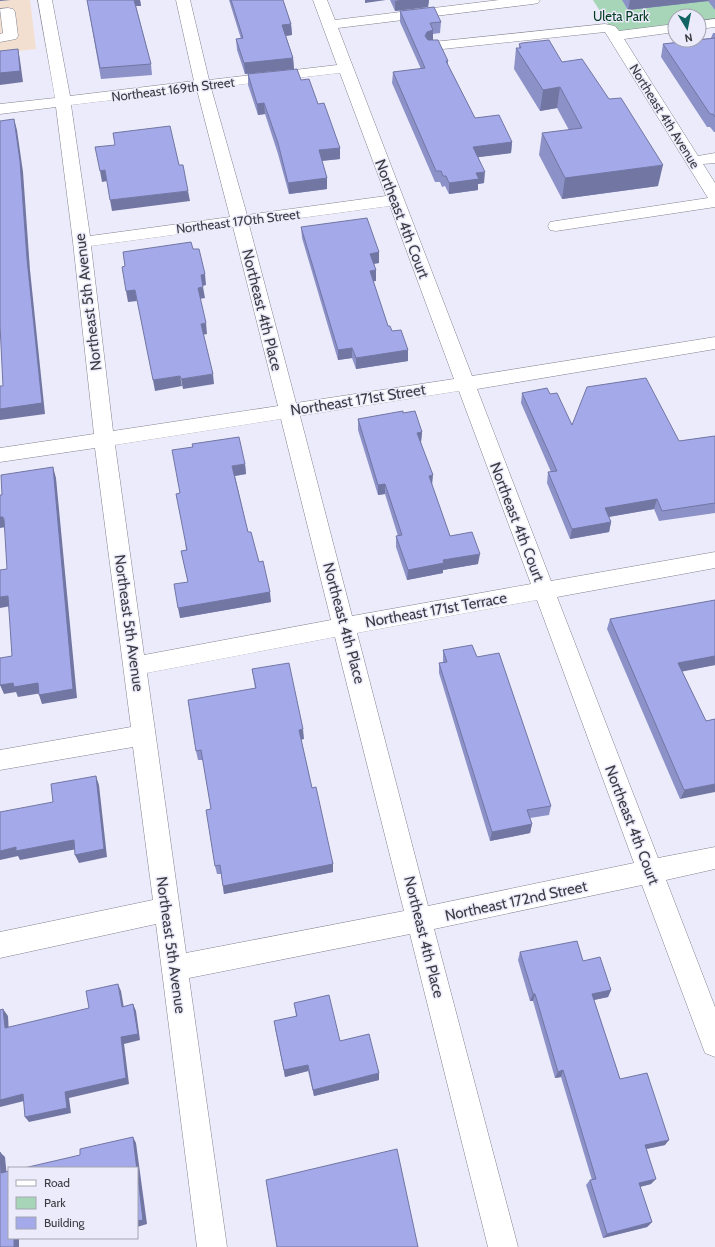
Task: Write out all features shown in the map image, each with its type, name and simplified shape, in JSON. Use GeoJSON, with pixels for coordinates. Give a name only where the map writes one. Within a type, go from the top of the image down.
{"type":"FeatureCollection","features":[{"type":"Feature","properties":{"kind":"street","name":"Northeast 5th Avenue"},"geometry":{"type":"LineString","coordinates":[[45,0],[63,102],[82,242],[104,439],[212,1247]]}},
{"type":"Feature","properties":{"kind":"street","name":"Northeast 4th Place"},"geometry":{"type":"LineString","coordinates":[[183,0],[203,86],[240,221],[288,411],[345,626],[503,1247]]}},
{"type":"Feature","properties":{"kind":"street","name":"Northeast 4th Court"},"geometry":{"type":"LineString","coordinates":[[320,0],[464,384],[715,1044]]}},
{"type":"Feature","properties":{"kind":"street"},"geometry":{"type":"LineString","coordinates":[[329,25],[533,0]]}},
{"type":"Feature","properties":{"kind":"street"},"geometry":{"type":"LineString","coordinates":[[503,4],[520,37]]}},
{"type":"Feature","properties":{"kind":"street"},"geometry":{"type":"LineString","coordinates":[[0,13],[8,12],[11,36],[0,38]]}},
{"type":"Feature","properties":{"kind":"street"},"geometry":{"type":"LineString","coordinates":[[433,46],[605,28],[610,30],[615,36],[667,29]]}},
{"type":"Feature","properties":{"kind":"street","name":"Northeast 4th Avenue"},"geometry":{"type":"LineString","coordinates":[[615,36],[715,196]]}},
{"type":"Feature","properties":{"kind":"street","name":"Northeast 169th Street"},"geometry":{"type":"LineString","coordinates":[[0,109],[346,68]]}},
{"type":"Feature","properties":{"kind":"street"},"geometry":{"type":"LineString","coordinates":[[693,161],[715,158]]}},
{"type":"Feature","properties":{"kind":"street","name":"Northeast 170th Street"},"geometry":{"type":"LineString","coordinates":[[82,242],[395,200]]}},
{"type":"Feature","properties":{"kind":"street"},"geometry":{"type":"LineString","coordinates":[[556,226],[715,202]]}},
{"type":"Feature","properties":{"kind":"street","name":"Northeast 171st Street"},"geometry":{"type":"LineString","coordinates":[[0,455],[464,384],[715,343]]}},
{"type":"Feature","properties":{"kind":"street","name":"Northeast 171st Terrace"},"geometry":{"type":"LineString","coordinates":[[134,666],[345,626],[715,560]]}},
{"type":"Feature","properties":{"kind":"street"},"geometry":{"type":"LineString","coordinates":[[0,760],[144,735]]}},
{"type":"Feature","properties":{"kind":"street","name":"Northeast 172nd Street"},"geometry":{"type":"LineString","coordinates":[[175,968],[420,920],[650,873],[715,858]]}},
{"type":"Feature","properties":{"kind":"street"},"geometry":{"type":"LineString","coordinates":[[0,945],[167,909]]}},
{"type":"Feature","properties":{"kind":"shaded area"},"geometry":{"type":"Polygon","coordinates":[[[0,0],[30,0],[36,49],[0,53],[0,0]]]}},
{"type":"Feature","properties":{"kind":"green space","name":"Uleta Park"},"geometry":{"type":"Polygon","coordinates":[[[593,0],[715,0],[715,19],[707,20],[707,8],[667,8],[667,25],[613,32],[593,0]]]}},
{"type":"Feature","properties":{"kind":"building"},"geometry":{"type":"Polygon","coordinates":[[[87,0],[134,0],[151,64],[100,68],[87,0]]]}},
{"type":"Feature","properties":{"kind":"building"},"geometry":{"type":"Polygon","coordinates":[[[231,0],[283,0],[291,24],[282,25],[293,58],[244,63],[236,39],[243,38],[231,0]]]}},
{"type":"Feature","properties":{"kind":"building"},"geometry":{"type":"Polygon","coordinates":[[[434,7],[441,22],[430,23],[433,30],[427,32],[425,36],[428,40],[438,40],[448,61],[446,61],[475,118],[499,115],[512,142],[473,147],[485,172],[476,173],[479,179],[449,183],[446,176],[443,176],[441,171],[436,171],[393,72],[425,68],[400,11],[434,7]]]}},
{"type":"Feature","properties":{"kind":"building"},"geometry":{"type":"Polygon","coordinates":[[[715,38],[715,117],[713,114],[710,114],[663,44],[667,44],[667,48],[707,48],[707,39],[715,38]]]}},
{"type":"Feature","properties":{"kind":"building"},"geometry":{"type":"Polygon","coordinates":[[[549,40],[562,62],[582,59],[609,99],[621,98],[663,165],[565,178],[542,133],[582,128],[560,87],[543,90],[516,48],[521,48],[519,44],[522,43],[549,40]]]}},
{"type":"Feature","properties":{"kind":"building"},"geometry":{"type":"Polygon","coordinates":[[[18,49],[20,71],[0,73],[0,51],[18,49]]]}},
{"type":"Feature","properties":{"kind":"building"},"geometry":{"type":"Polygon","coordinates":[[[297,69],[301,80],[309,79],[318,104],[324,103],[340,148],[319,150],[327,178],[288,183],[278,143],[264,103],[257,104],[248,74],[297,69]]]}},
{"type":"Feature","properties":{"kind":"building"},"geometry":{"type":"Polygon","coordinates":[[[14,119],[20,161],[27,259],[42,403],[0,409],[0,386],[3,386],[0,325],[0,121],[14,119]]]}},
{"type":"Feature","properties":{"kind":"building"},"geometry":{"type":"Polygon","coordinates":[[[170,126],[179,165],[183,165],[188,191],[110,200],[105,170],[100,171],[95,147],[115,145],[113,133],[170,126]]]}},
{"type":"Feature","properties":{"kind":"building"},"geometry":{"type":"Polygon","coordinates":[[[367,218],[379,252],[370,254],[376,270],[370,271],[388,326],[390,326],[392,331],[401,330],[408,350],[356,358],[352,348],[338,350],[301,227],[367,218]]]}},
{"type":"Feature","properties":{"kind":"building"},"geometry":{"type":"Polygon","coordinates":[[[191,242],[193,249],[199,249],[205,274],[201,275],[203,287],[198,288],[206,323],[201,324],[213,374],[181,379],[180,376],[153,380],[135,290],[126,291],[122,267],[125,266],[123,252],[191,242]]]}},
{"type":"Feature","properties":{"kind":"building"},"geometry":{"type":"Polygon","coordinates":[[[646,378],[679,441],[715,436],[715,503],[662,511],[657,499],[605,508],[611,522],[572,529],[548,472],[557,471],[522,393],[547,388],[550,394],[557,393],[572,425],[587,387],[646,378]]]}},
{"type":"Feature","properties":{"kind":"building"},"geometry":{"type":"Polygon","coordinates":[[[403,411],[403,413],[415,411],[422,432],[417,433],[433,475],[429,476],[450,536],[472,532],[480,554],[443,560],[444,563],[408,570],[396,536],[402,535],[385,484],[378,485],[358,419],[403,411]]]}},
{"type":"Feature","properties":{"kind":"building"},"geometry":{"type":"Polygon","coordinates":[[[239,437],[245,464],[232,466],[248,532],[251,532],[259,562],[263,561],[270,592],[178,608],[174,584],[188,582],[181,551],[187,550],[176,494],[180,493],[172,450],[193,447],[192,444],[239,437]]]}},
{"type":"Feature","properties":{"kind":"building"},"geometry":{"type":"Polygon","coordinates":[[[53,467],[73,689],[39,695],[38,683],[14,687],[13,683],[0,685],[0,658],[12,656],[8,596],[0,597],[0,570],[7,569],[4,519],[3,517],[0,517],[0,495],[2,495],[1,475],[53,467]]]}},
{"type":"Feature","properties":{"kind":"building"},"geometry":{"type":"Polygon","coordinates":[[[715,600],[715,656],[678,663],[706,721],[715,719],[715,784],[684,790],[610,619],[715,600]]]}},
{"type":"Feature","properties":{"kind":"building"},"geometry":{"type":"Polygon","coordinates":[[[472,645],[477,657],[499,653],[551,806],[527,810],[532,824],[492,832],[439,663],[447,662],[443,650],[472,645]]]}},
{"type":"Feature","properties":{"kind":"building"},"geometry":{"type":"Polygon","coordinates":[[[289,663],[303,729],[299,730],[312,788],[316,787],[333,864],[223,886],[220,865],[215,866],[206,810],[211,809],[201,750],[196,751],[188,700],[256,688],[252,669],[289,663]]]}},
{"type":"Feature","properties":{"kind":"building"},"geometry":{"type":"Polygon","coordinates":[[[96,776],[104,849],[75,855],[74,840],[16,851],[16,847],[0,851],[0,812],[53,802],[51,784],[96,776]]]}},
{"type":"Feature","properties":{"kind":"building"},"geometry":{"type":"Polygon","coordinates":[[[577,941],[583,961],[600,957],[611,990],[592,994],[620,1079],[647,1073],[669,1140],[645,1145],[656,1179],[639,1183],[652,1222],[607,1234],[590,1180],[596,1179],[563,1070],[558,1072],[535,994],[533,994],[520,952],[577,941]]]}},
{"type":"Feature","properties":{"kind":"building"},"geometry":{"type":"Polygon","coordinates":[[[118,984],[122,1007],[133,1004],[138,1034],[121,1037],[126,1078],[65,1092],[67,1108],[25,1117],[23,1094],[0,1100],[0,1010],[3,1009],[5,1028],[89,1008],[86,991],[118,984]]]}},
{"type":"Feature","properties":{"kind":"building"},"geometry":{"type":"Polygon","coordinates":[[[329,995],[340,1041],[369,1034],[379,1073],[313,1090],[308,1065],[284,1070],[274,1021],[297,1016],[294,1003],[329,995]]]}},
{"type":"Feature","properties":{"kind":"building"},"geometry":{"type":"Polygon","coordinates":[[[133,1137],[137,1167],[28,1167],[80,1155],[80,1149],[133,1137]]]}},
{"type":"Feature","properties":{"kind":"building"},"geometry":{"type":"Polygon","coordinates":[[[397,1149],[418,1247],[277,1247],[266,1180],[397,1149]]]}},
{"type":"Feature","properties":{"kind":"building"},"geometry":{"type":"Polygon","coordinates":[[[0,1152],[1,1173],[8,1171],[8,1239],[14,1239],[14,1247],[0,1247],[0,1152]]]}},
{"type":"Feature","properties":{"kind":"building"},"geometry":{"type":"Polygon","coordinates":[[[138,1178],[143,1220],[138,1221],[138,1178]]]}}]}
